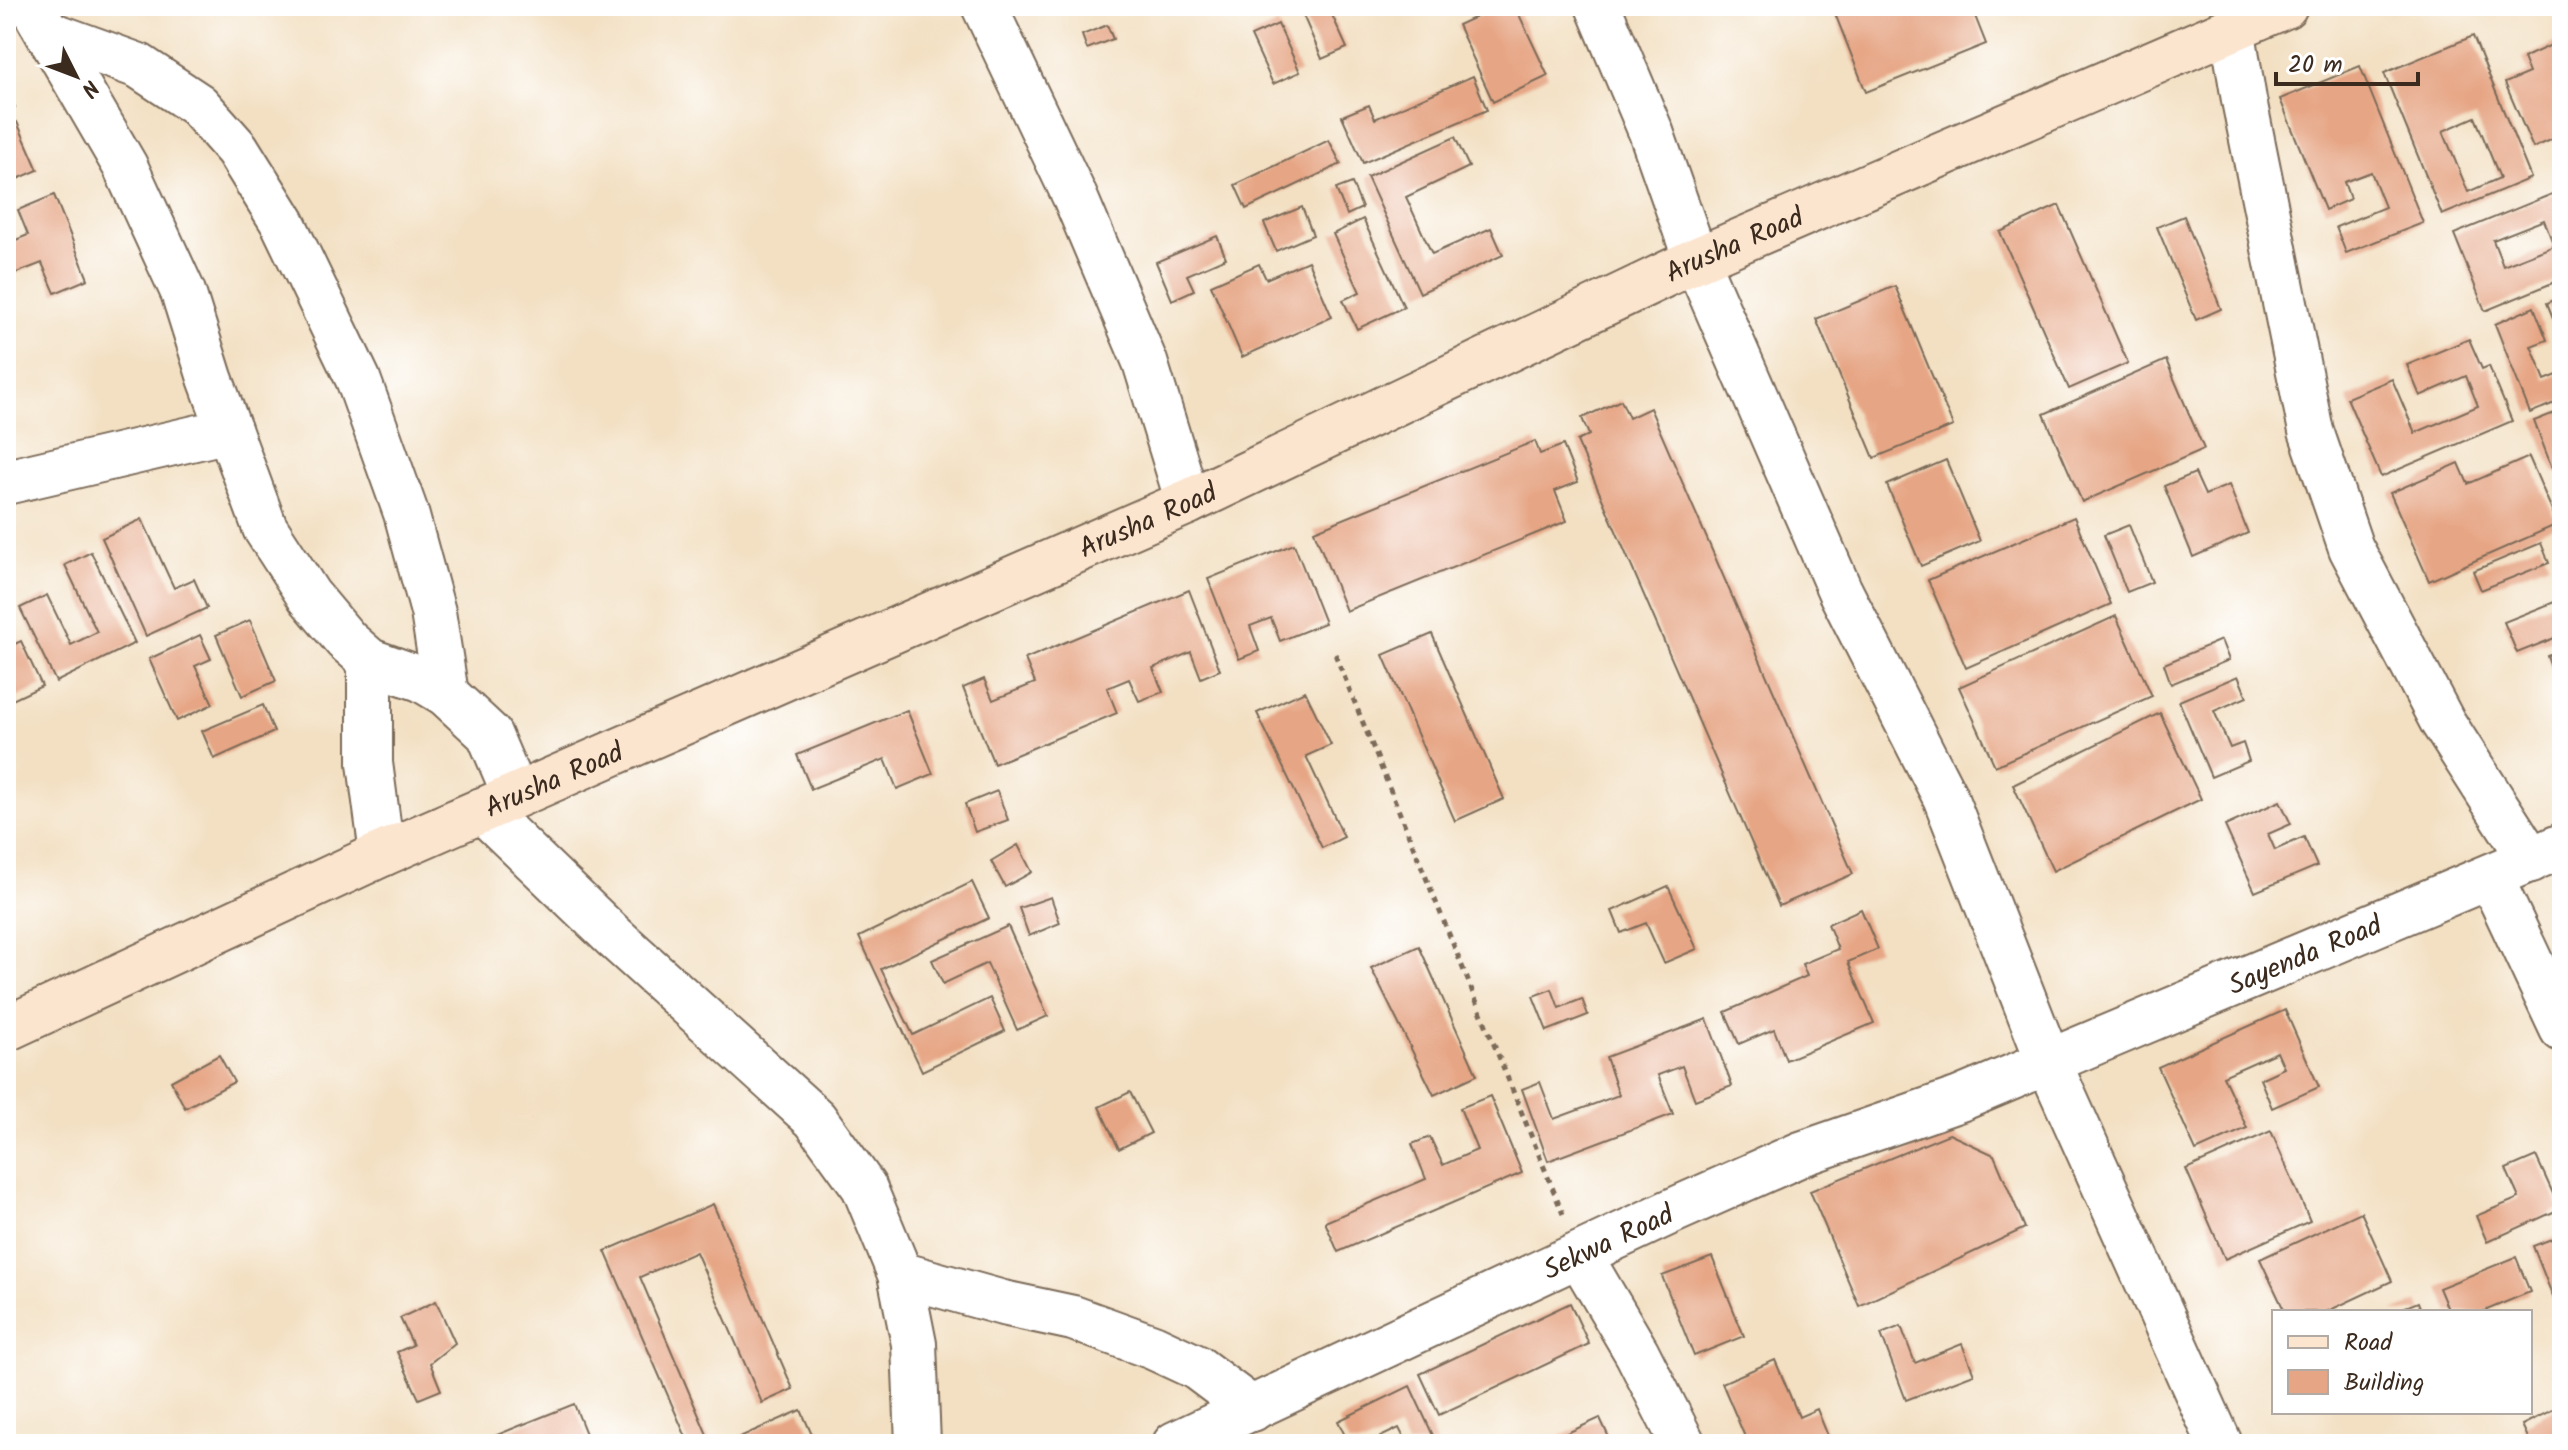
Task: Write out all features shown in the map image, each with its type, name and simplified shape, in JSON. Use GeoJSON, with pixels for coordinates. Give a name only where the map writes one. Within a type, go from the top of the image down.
{"type":"FeatureCollection","features":[{"type":"Feature","properties":{"kind":"main road","name":"Arusha Road"},"geometry":{"type":"LineString","coordinates":[[6,1029],[382,854],[1188,502],[1696,260],[2285,6]]}},
{"type":"Feature","properties":{"kind":"street"},"geometry":{"type":"LineString","coordinates":[[984,6],[1075,197],[1145,362],[1188,502]]}},
{"type":"Feature","properties":{"kind":"street"},"geometry":{"type":"LineString","coordinates":[[1598,6],[1651,132],[1696,260],[1840,591],[1945,797],[2049,1063],[2220,1444]]}},
{"type":"Feature","properties":{"kind":"street"},"geometry":{"type":"LineString","coordinates":[[40,19],[125,166],[183,292],[265,528],[309,596],[346,640],[370,661],[421,679],[446,694],[489,734],[499,802],[614,937],[815,1119],[864,1187],[900,1274],[914,1344],[918,1444]]}},
{"type":"Feature","properties":{"kind":"street"},"geometry":{"type":"LineString","coordinates":[[40,19],[139,66],[198,105],[237,149],[283,223],[358,379],[406,513],[433,612],[446,694]]}},
{"type":"Feature","properties":{"kind":"street"},"geometry":{"type":"LineString","coordinates":[[2232,27],[2311,431],[2351,548],[2442,721],[2547,853]]}},
{"type":"Feature","properties":{"kind":"street"},"geometry":{"type":"LineString","coordinates":[[6,482],[229,430]]}},
{"type":"Feature","properties":{"kind":"street"},"geometry":{"type":"LineString","coordinates":[[370,661],[370,763],[382,854]]}},
{"type":"Feature","properties":{"kind":"street","name":"Sayenda Road"},"geometry":{"type":"LineString","coordinates":[[2049,1063],[2547,853]]}},
{"type":"Feature","properties":{"kind":"street"},"geometry":{"type":"LineString","coordinates":[[2491,878],[2562,1029]]}},
{"type":"Feature","properties":{"kind":"street","name":"Sekwa Road"},"geometry":{"type":"LineString","coordinates":[[1217,1431],[1580,1256],[1801,1154],[1960,1099],[2049,1063]]}},
{"type":"Feature","properties":{"kind":"street"},"geometry":{"type":"LineString","coordinates":[[1580,1256],[1637,1353],[1683,1444]]}},
{"type":"Feature","properties":{"kind":"street"},"geometry":{"type":"LineString","coordinates":[[900,1274],[1003,1303],[1073,1318],[1153,1347],[1196,1367],[1217,1431]]}},
{"type":"Feature","properties":{"kind":"path"},"geometry":{"type":"LineString","coordinates":[[1335,654],[1580,1256]]}},
{"type":"Feature","properties":{"kind":"building"},"geometry":{"type":"Polygon","coordinates":[[[1299,6],[1328,6],[1347,48],[1322,59],[1299,6]]]}},
{"type":"Feature","properties":{"kind":"building"},"geometry":{"type":"Polygon","coordinates":[[[1499,6],[1515,6],[1548,76],[1493,102],[1458,25],[1499,6]]]}},
{"type":"Feature","properties":{"kind":"building"},"geometry":{"type":"Polygon","coordinates":[[[1832,6],[1861,6],[1863,13],[1881,6],[1971,6],[1986,44],[1866,92],[1832,6]]]}},
{"type":"Feature","properties":{"kind":"building"},"geometry":{"type":"Polygon","coordinates":[[[1278,24],[1300,72],[1273,84],[1251,36],[1278,24]]]}},
{"type":"Feature","properties":{"kind":"building"},"geometry":{"type":"Polygon","coordinates":[[[1107,25],[1113,39],[1087,49],[1082,35],[1107,25]]]}},
{"type":"Feature","properties":{"kind":"building"},"geometry":{"type":"Polygon","coordinates":[[[2473,36],[2531,178],[2442,215],[2384,73],[2473,36]],[[2475,117],[2443,131],[2468,192],[2500,178],[2475,117]]]}},
{"type":"Feature","properties":{"kind":"building"},"geometry":{"type":"Polygon","coordinates":[[[2562,40],[2562,135],[2533,148],[2505,83],[2529,73],[2523,58],[2562,40]]]}},
{"type":"Feature","properties":{"kind":"building"},"geometry":{"type":"Polygon","coordinates":[[[2360,66],[2423,223],[2346,253],[2336,227],[2385,207],[2371,172],[2344,182],[2350,199],[2325,210],[2280,99],[2360,66]]]}},
{"type":"Feature","properties":{"kind":"building"},"geometry":{"type":"Polygon","coordinates":[[[1473,76],[1487,110],[1363,163],[1342,116],[1369,105],[1375,119],[1473,76]]]}},
{"type":"Feature","properties":{"kind":"building"},"geometry":{"type":"Polygon","coordinates":[[[6,88],[15,107],[6,111],[6,88]]]}},
{"type":"Feature","properties":{"kind":"building"},"geometry":{"type":"Polygon","coordinates":[[[17,122],[38,170],[6,184],[6,127],[17,122]]]}},
{"type":"Feature","properties":{"kind":"building"},"geometry":{"type":"Polygon","coordinates":[[[1455,137],[1469,167],[1406,197],[1432,254],[1491,228],[1503,255],[1420,293],[1367,177],[1455,137]]]}},
{"type":"Feature","properties":{"kind":"building"},"geometry":{"type":"Polygon","coordinates":[[[1329,140],[1341,164],[1246,209],[1235,185],[1329,140]]]}},
{"type":"Feature","properties":{"kind":"building"},"geometry":{"type":"Polygon","coordinates":[[[1352,183],[1362,208],[1347,215],[1336,189],[1352,183]]]}},
{"type":"Feature","properties":{"kind":"building"},"geometry":{"type":"Polygon","coordinates":[[[2562,190],[2562,279],[2485,311],[2454,234],[2562,190]],[[2544,220],[2493,240],[2503,266],[2554,246],[2544,220]]]}},
{"type":"Feature","properties":{"kind":"building"},"geometry":{"type":"Polygon","coordinates":[[[54,195],[88,279],[55,293],[42,263],[6,277],[6,244],[28,235],[18,210],[54,195]]]}},
{"type":"Feature","properties":{"kind":"building"},"geometry":{"type":"Polygon","coordinates":[[[2059,205],[2128,363],[2069,389],[2000,232],[2059,205]]]}},
{"type":"Feature","properties":{"kind":"building"},"geometry":{"type":"Polygon","coordinates":[[[1302,207],[1313,235],[1276,251],[1264,223],[1302,207]]]}},
{"type":"Feature","properties":{"kind":"building"},"geometry":{"type":"Polygon","coordinates":[[[2184,216],[2221,309],[2196,320],[2157,227],[2184,216]]]}},
{"type":"Feature","properties":{"kind":"building"},"geometry":{"type":"Polygon","coordinates":[[[1363,219],[1404,307],[1357,329],[1343,300],[1360,292],[1333,234],[1363,219]]]}},
{"type":"Feature","properties":{"kind":"building"},"geometry":{"type":"Polygon","coordinates":[[[1217,236],[1226,258],[1187,275],[1194,290],[1172,300],[1156,262],[1217,236]]]}},
{"type":"Feature","properties":{"kind":"building"},"geometry":{"type":"Polygon","coordinates":[[[1308,261],[1332,317],[1242,357],[1211,285],[1259,264],[1266,279],[1308,261]]]}},
{"type":"Feature","properties":{"kind":"building"},"geometry":{"type":"Polygon","coordinates":[[[1895,286],[1953,426],[1874,458],[1816,319],[1895,286]]]}},
{"type":"Feature","properties":{"kind":"building"},"geometry":{"type":"Polygon","coordinates":[[[2562,297],[2562,340],[2547,303],[2562,297]]]}},
{"type":"Feature","properties":{"kind":"building"},"geometry":{"type":"Polygon","coordinates":[[[2534,307],[2547,340],[2531,346],[2545,380],[2562,373],[2562,400],[2530,413],[2495,324],[2534,307]]]}},
{"type":"Feature","properties":{"kind":"building"},"geometry":{"type":"Polygon","coordinates":[[[2469,339],[2482,369],[2489,366],[2512,421],[2381,477],[2347,398],[2392,379],[2415,433],[2478,406],[2466,376],[2420,396],[2407,365],[2469,339]]]}},
{"type":"Feature","properties":{"kind":"building"},"geometry":{"type":"Polygon","coordinates":[[[2166,360],[2204,449],[2082,502],[2044,414],[2166,360]]]}},
{"type":"Feature","properties":{"kind":"building"},"geometry":{"type":"Polygon","coordinates":[[[1621,400],[1629,418],[1650,408],[1853,874],[1779,906],[1577,441],[1589,435],[1582,418],[1621,400]]]}},
{"type":"Feature","properties":{"kind":"building"},"geometry":{"type":"Polygon","coordinates":[[[2562,410],[2562,470],[2554,473],[2534,421],[2562,410]]]}},
{"type":"Feature","properties":{"kind":"building"},"geometry":{"type":"Polygon","coordinates":[[[1535,441],[1540,454],[1563,445],[1578,482],[1555,491],[1567,521],[1346,611],[1314,531],[1535,441]]]}},
{"type":"Feature","properties":{"kind":"building"},"geometry":{"type":"Polygon","coordinates":[[[2529,457],[2558,524],[2429,581],[2390,493],[2459,463],[2468,484],[2529,457]]]}},
{"type":"Feature","properties":{"kind":"building"},"geometry":{"type":"Polygon","coordinates":[[[1946,460],[1980,541],[1921,566],[1887,485],[1946,460]]]}},
{"type":"Feature","properties":{"kind":"building"},"geometry":{"type":"Polygon","coordinates":[[[2195,473],[2205,495],[2229,485],[2248,533],[2193,557],[2164,486],[2195,473]]]}},
{"type":"Feature","properties":{"kind":"building"},"geometry":{"type":"Polygon","coordinates":[[[2074,517],[2111,604],[1966,668],[1928,580],[2074,517]]]}},
{"type":"Feature","properties":{"kind":"building"},"geometry":{"type":"Polygon","coordinates":[[[142,519],[174,588],[194,579],[207,608],[146,636],[102,538],[142,519]]]}},
{"type":"Feature","properties":{"kind":"building"},"geometry":{"type":"Polygon","coordinates":[[[2129,525],[2152,582],[2127,592],[2104,535],[2129,525]]]}},
{"type":"Feature","properties":{"kind":"building"},"geometry":{"type":"Polygon","coordinates":[[[2541,543],[2549,563],[2481,590],[2473,571],[2541,543]]]}},
{"type":"Feature","properties":{"kind":"building"},"geometry":{"type":"Polygon","coordinates":[[[1294,544],[1325,623],[1280,641],[1271,618],[1250,626],[1259,651],[1239,659],[1208,579],[1294,544]]]}},
{"type":"Feature","properties":{"kind":"building"},"geometry":{"type":"Polygon","coordinates":[[[91,552],[135,643],[56,682],[20,608],[47,595],[71,645],[97,632],[65,565],[91,552]]]}},
{"type":"Feature","properties":{"kind":"building"},"geometry":{"type":"Polygon","coordinates":[[[1189,590],[1220,670],[1201,678],[1191,652],[1153,668],[1163,692],[1139,701],[1129,679],[1107,688],[1117,713],[994,764],[963,688],[984,679],[993,700],[1035,683],[1025,659],[1189,590]]]}},
{"type":"Feature","properties":{"kind":"building"},"geometry":{"type":"Polygon","coordinates":[[[2562,599],[2562,635],[2517,653],[2504,622],[2562,599]]]}},
{"type":"Feature","properties":{"kind":"building"},"geometry":{"type":"Polygon","coordinates":[[[2116,616],[2152,696],[1995,766],[1959,687],[2116,616]]]}},
{"type":"Feature","properties":{"kind":"building"},"geometry":{"type":"Polygon","coordinates":[[[250,620],[276,681],[242,696],[216,635],[250,620]]]}},
{"type":"Feature","properties":{"kind":"building"},"geometry":{"type":"Polygon","coordinates":[[[1432,634],[1504,799],[1455,821],[1383,655],[1432,634]]]}},
{"type":"Feature","properties":{"kind":"building"},"geometry":{"type":"Polygon","coordinates":[[[200,635],[211,659],[195,666],[213,704],[177,721],[149,659],[200,635]]]}},
{"type":"Feature","properties":{"kind":"building"},"geometry":{"type":"Polygon","coordinates":[[[2221,640],[2229,660],[2171,684],[2164,664],[2221,640]]]}},
{"type":"Feature","properties":{"kind":"building"},"geometry":{"type":"Polygon","coordinates":[[[21,641],[42,686],[6,703],[6,648],[21,641]]]}},
{"type":"Feature","properties":{"kind":"building"},"geometry":{"type":"Polygon","coordinates":[[[2562,650],[2562,686],[2558,687],[2547,656],[2562,650]]]}},
{"type":"Feature","properties":{"kind":"building"},"geometry":{"type":"Polygon","coordinates":[[[2238,676],[2247,697],[2214,711],[2230,748],[2243,743],[2249,761],[2211,777],[2179,701],[2238,676]]]}},
{"type":"Feature","properties":{"kind":"building"},"geometry":{"type":"Polygon","coordinates":[[[1305,691],[1331,745],[1306,756],[1344,837],[1322,848],[1257,713],[1305,691]]]}},
{"type":"Feature","properties":{"kind":"building"},"geometry":{"type":"Polygon","coordinates":[[[263,705],[274,732],[214,759],[202,731],[263,705]]]}},
{"type":"Feature","properties":{"kind":"building"},"geometry":{"type":"Polygon","coordinates":[[[907,710],[933,774],[897,789],[885,759],[811,789],[797,755],[907,710]]]}},
{"type":"Feature","properties":{"kind":"building"},"geometry":{"type":"Polygon","coordinates":[[[2160,713],[2201,799],[2053,871],[2013,785],[2160,713]]]}},
{"type":"Feature","properties":{"kind":"building"},"geometry":{"type":"Polygon","coordinates":[[[997,791],[1008,820],[975,832],[965,804],[997,791]]]}},
{"type":"Feature","properties":{"kind":"building"},"geometry":{"type":"Polygon","coordinates":[[[2280,801],[2291,824],[2268,834],[2275,850],[2304,837],[2317,866],[2255,892],[2225,826],[2280,801]]]}},
{"type":"Feature","properties":{"kind":"building"},"geometry":{"type":"Polygon","coordinates":[[[1018,845],[1032,872],[1005,887],[991,861],[1018,845]]]}},
{"type":"Feature","properties":{"kind":"building"},"geometry":{"type":"Polygon","coordinates":[[[972,882],[989,918],[881,969],[913,1035],[990,998],[1005,1031],[922,1071],[859,937],[972,882]]]}},
{"type":"Feature","properties":{"kind":"building"},"geometry":{"type":"Polygon","coordinates":[[[1668,886],[1697,949],[1664,963],[1646,923],[1621,933],[1612,911],[1668,886]]]}},
{"type":"Feature","properties":{"kind":"building"},"geometry":{"type":"Polygon","coordinates":[[[1051,897],[1060,923],[1029,936],[1019,908],[1051,897]]]}},
{"type":"Feature","properties":{"kind":"building"},"geometry":{"type":"Polygon","coordinates":[[[1861,909],[1878,949],[1848,962],[1874,1023],[1786,1060],[1774,1029],[1739,1044],[1725,1012],[1807,976],[1802,964],[1838,949],[1828,924],[1861,909]]]}},
{"type":"Feature","properties":{"kind":"building"},"geometry":{"type":"Polygon","coordinates":[[[1008,926],[1048,1016],[1017,1030],[987,963],[943,984],[932,960],[1008,926]]]}},
{"type":"Feature","properties":{"kind":"building"},"geometry":{"type":"Polygon","coordinates":[[[1419,946],[1477,1075],[1434,1095],[1371,968],[1419,946]]]}},
{"type":"Feature","properties":{"kind":"building"},"geometry":{"type":"Polygon","coordinates":[[[1552,989],[1559,1008],[1582,999],[1588,1015],[1547,1031],[1533,996],[1552,989]]]}},
{"type":"Feature","properties":{"kind":"building"},"geometry":{"type":"Polygon","coordinates":[[[2285,1010],[2319,1087],[2272,1108],[2260,1079],[2284,1068],[2277,1052],[2223,1076],[2247,1128],[2196,1151],[2158,1067],[2285,1010]]]}},
{"type":"Feature","properties":{"kind":"building"},"geometry":{"type":"Polygon","coordinates":[[[1707,1019],[1732,1086],[1695,1100],[1682,1066],[1658,1075],[1673,1114],[1548,1161],[1522,1089],[1540,1082],[1554,1119],[1619,1095],[1606,1057],[1707,1019]]]}},
{"type":"Feature","properties":{"kind":"building"},"geometry":{"type":"Polygon","coordinates":[[[219,1055],[234,1082],[185,1108],[171,1081],[219,1055]]]}},
{"type":"Feature","properties":{"kind":"building"},"geometry":{"type":"Polygon","coordinates":[[[1130,1092],[1151,1133],[1119,1149],[1099,1107],[1130,1092]]]}},
{"type":"Feature","properties":{"kind":"building"},"geometry":{"type":"Polygon","coordinates":[[[1490,1096],[1522,1173],[1338,1252],[1325,1222],[1426,1179],[1412,1144],[1430,1137],[1443,1165],[1477,1150],[1460,1108],[1490,1096]]]}},
{"type":"Feature","properties":{"kind":"building"},"geometry":{"type":"Polygon","coordinates":[[[2271,1131],[2310,1221],[2225,1259],[2186,1169],[2271,1131]]]}},
{"type":"Feature","properties":{"kind":"building"},"geometry":{"type":"Polygon","coordinates":[[[1949,1134],[1994,1155],[2025,1228],[1859,1306],[1810,1191],[1949,1134]]]}},
{"type":"Feature","properties":{"kind":"building"},"geometry":{"type":"Polygon","coordinates":[[[2536,1156],[2560,1209],[2487,1242],[2476,1216],[2519,1198],[2506,1169],[2536,1156]]]}},
{"type":"Feature","properties":{"kind":"building"},"geometry":{"type":"Polygon","coordinates":[[[713,1204],[793,1389],[762,1403],[696,1252],[640,1277],[711,1444],[689,1444],[605,1251],[713,1204]]]}},
{"type":"Feature","properties":{"kind":"building"},"geometry":{"type":"Polygon","coordinates":[[[2361,1212],[2392,1281],[2330,1310],[2284,1310],[2260,1259],[2361,1212]]]}},
{"type":"Feature","properties":{"kind":"building"},"geometry":{"type":"Polygon","coordinates":[[[2562,1235],[2562,1320],[2533,1246],[2562,1235]]]}},
{"type":"Feature","properties":{"kind":"building"},"geometry":{"type":"Polygon","coordinates":[[[1712,1257],[1744,1336],[1694,1356],[1662,1276],[1712,1257]]]}},
{"type":"Feature","properties":{"kind":"building"},"geometry":{"type":"Polygon","coordinates":[[[2516,1257],[2530,1292],[2487,1310],[2448,1310],[2439,1288],[2516,1257]]]}},
{"type":"Feature","properties":{"kind":"building"},"geometry":{"type":"Polygon","coordinates":[[[436,1301],[455,1343],[430,1363],[441,1390],[419,1399],[397,1352],[413,1345],[400,1318],[436,1301]]]}},
{"type":"Feature","properties":{"kind":"building"},"geometry":{"type":"Polygon","coordinates":[[[2418,1302],[2421,1310],[2398,1310],[2418,1302]]]}},
{"type":"Feature","properties":{"kind":"building"},"geometry":{"type":"Polygon","coordinates":[[[1570,1303],[1589,1344],[1439,1415],[1420,1374],[1570,1303]]]}},
{"type":"Feature","properties":{"kind":"building"},"geometry":{"type":"Polygon","coordinates":[[[1901,1326],[1915,1363],[1962,1344],[1974,1374],[1906,1400],[1881,1334],[1901,1326]]]}},
{"type":"Feature","properties":{"kind":"building"},"geometry":{"type":"Polygon","coordinates":[[[1775,1360],[1799,1417],[1817,1409],[1828,1436],[1810,1444],[1748,1444],[1722,1383],[1775,1360]]]}},
{"type":"Feature","properties":{"kind":"building"},"geometry":{"type":"Polygon","coordinates":[[[1410,1386],[1437,1444],[1407,1444],[1399,1428],[1366,1444],[1349,1444],[1338,1421],[1410,1386]]]}},
{"type":"Feature","properties":{"kind":"building"},"geometry":{"type":"Polygon","coordinates":[[[574,1404],[590,1444],[483,1444],[482,1441],[574,1404]]]}},
{"type":"Feature","properties":{"kind":"building"},"geometry":{"type":"Polygon","coordinates":[[[2562,1405],[2562,1444],[2531,1444],[2522,1425],[2562,1405]]]}},
{"type":"Feature","properties":{"kind":"building"},"geometry":{"type":"Polygon","coordinates":[[[801,1410],[816,1444],[724,1444],[801,1410]]]}},
{"type":"Feature","properties":{"kind":"building"},"geometry":{"type":"Polygon","coordinates":[[[1600,1418],[1612,1444],[1543,1444],[1600,1418]]]}}]}
